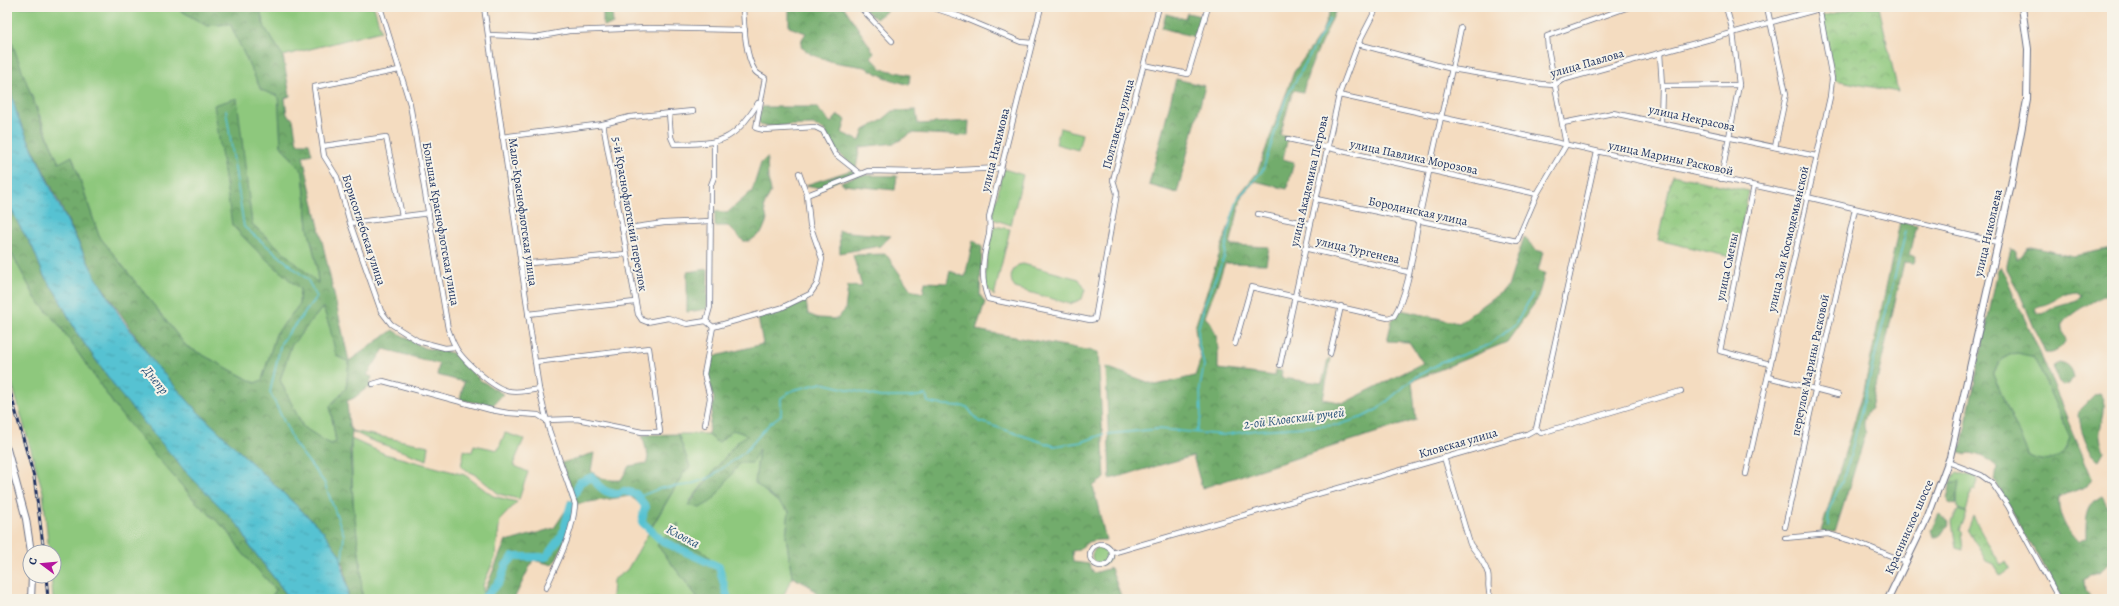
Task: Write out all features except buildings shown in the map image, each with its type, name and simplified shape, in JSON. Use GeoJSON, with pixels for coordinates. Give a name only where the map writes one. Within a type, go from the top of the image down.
{"type":"FeatureCollection","features":[{"type":"Feature","properties":{"kind":"main road","name":"улица Николаева"},"geometry":{"type":"LineString","coordinates":[[1948,462],[1998,242],[2027,100],[2028,49],[2022,7]]}},
{"type":"Feature","properties":{"kind":"main road"},"geometry":{"type":"LineString","coordinates":[[7,449],[26,519],[30,544]]}},
{"type":"Feature","properties":{"kind":"main road","name":"Краснинское шоссе"},"geometry":{"type":"LineString","coordinates":[[1888,599],[1928,516],[1948,462]]}},
{"type":"Feature","properties":{"kind":"main road"},"geometry":{"type":"LineString","coordinates":[[31,599],[32,584]]}},
{"type":"Feature","properties":{"kind":"street","name":"Большая Краснофлотская улица"},"geometry":{"type":"LineString","coordinates":[[380,7],[410,104],[448,329],[455,347],[480,375],[496,386],[507,391],[514,392],[538,390]]}},
{"type":"Feature","properties":{"kind":"street","name":"Мало-Краснофлотская улица"},"geometry":{"type":"LineString","coordinates":[[484,7],[538,390],[546,420],[575,504],[574,517],[568,537],[546,588]]}},
{"type":"Feature","properties":{"kind":"street"},"geometry":{"type":"LineString","coordinates":[[743,7],[750,59],[755,72],[765,78],[756,128],[764,130],[815,128],[823,131],[835,154],[859,173]]}},
{"type":"Feature","properties":{"kind":"street"},"geometry":{"type":"LineString","coordinates":[[860,7],[892,41]]}},
{"type":"Feature","properties":{"kind":"street"},"geometry":{"type":"LineString","coordinates":[[931,7],[1021,42],[1032,43]]}},
{"type":"Feature","properties":{"kind":"street","name":"улица Нахимова"},"geometry":{"type":"LineString","coordinates":[[988,299],[983,286],[985,253],[991,230],[989,217],[1041,7]]}},
{"type":"Feature","properties":{"kind":"street","name":"Полтавская улица"},"geometry":{"type":"LineString","coordinates":[[988,299],[1090,320],[1095,319],[1098,294],[1117,193],[1113,180],[1158,7]]}},
{"type":"Feature","properties":{"kind":"street"},"geometry":{"type":"LineString","coordinates":[[1144,65],[1188,74],[1208,7]]}},
{"type":"Feature","properties":{"kind":"street","name":"улица Академика Петрова"},"geometry":{"type":"LineString","coordinates":[[1280,365],[1304,248],[1339,95],[1358,44],[1377,7]]}},
{"type":"Feature","properties":{"kind":"street"},"geometry":{"type":"LineString","coordinates":[[1537,194],[1566,145],[1547,44],[1547,36],[1629,7]]}},
{"type":"Feature","properties":{"kind":"street"},"geometry":{"type":"LineString","coordinates":[[1721,179],[1739,85],[1733,32],[1726,7]]}},
{"type":"Feature","properties":{"kind":"street"},"geometry":{"type":"LineString","coordinates":[[1767,7],[1786,94],[1774,147]]}},
{"type":"Feature","properties":{"kind":"street","name":"улица Павлова"},"geometry":{"type":"LineString","coordinates":[[1358,44],[1452,69],[1541,84],[1555,84],[1562,80],[1819,8]]}},
{"type":"Feature","properties":{"kind":"street","name":"улица Зои Космодемьянской"},"geometry":{"type":"LineString","coordinates":[[1746,474],[1832,79],[1819,8]]}},
{"type":"Feature","properties":{"kind":"street"},"geometry":{"type":"LineString","coordinates":[[489,35],[536,37],[569,31],[649,28],[745,30]]}},
{"type":"Feature","properties":{"kind":"street"},"geometry":{"type":"LineString","coordinates":[[1235,344],[1251,287],[1294,295],[1388,318],[1394,316],[1399,309],[1408,272],[1439,118],[1461,28]]}},
{"type":"Feature","properties":{"kind":"street"},"geometry":{"type":"LineString","coordinates":[[1660,53],[1662,86],[1661,122]]}},
{"type":"Feature","properties":{"kind":"street","name":"Борисоглебская улица"},"geometry":{"type":"LineString","coordinates":[[399,70],[314,87],[324,156],[337,177],[350,223],[380,311],[391,324],[418,341],[445,348],[455,347]]}},
{"type":"Feature","properties":{"kind":"street"},"geometry":{"type":"LineString","coordinates":[[1662,86],[1739,85]]}},
{"type":"Feature","properties":{"kind":"street","name":"улица Марины Расковой"},"geometry":{"type":"LineString","coordinates":[[1339,95],[1807,197],[1998,242]]}},
{"type":"Feature","properties":{"kind":"street"},"geometry":{"type":"LineString","coordinates":[[669,113],[671,137],[674,144],[714,143],[733,135],[760,100]]}},
{"type":"Feature","properties":{"kind":"street"},"geometry":{"type":"LineString","coordinates":[[603,124],[630,117],[694,110]]}},
{"type":"Feature","properties":{"kind":"street","name":"улица Некрасова"},"geometry":{"type":"LineString","coordinates":[[1563,123],[1613,113],[1816,156]]}},
{"type":"Feature","properties":{"kind":"street","name":"5-й Краснофлотский переулок"},"geometry":{"type":"LineString","coordinates":[[502,137],[603,124],[638,314],[642,320],[647,322],[668,318],[687,324],[706,320]]}},
{"type":"Feature","properties":{"kind":"street"},"geometry":{"type":"LineString","coordinates":[[323,146],[386,137],[402,216]]}},
{"type":"Feature","properties":{"kind":"street","name":"улица Павлика Морозова"},"geometry":{"type":"LineString","coordinates":[[1288,139],[1537,194]]}},
{"type":"Feature","properties":{"kind":"street"},"geometry":{"type":"LineString","coordinates":[[712,327],[706,320],[710,307],[711,185],[714,177],[714,143]]}},
{"type":"Feature","properties":{"kind":"street"},"geometry":{"type":"LineString","coordinates":[[1597,152],[1536,429],[1541,433],[1681,391]]}},
{"type":"Feature","properties":{"kind":"street"},"geometry":{"type":"LineString","coordinates":[[807,195],[859,173],[868,171],[917,172],[1001,168]]}},
{"type":"Feature","properties":{"kind":"street"},"geometry":{"type":"LineString","coordinates":[[712,327],[781,308],[810,294],[817,284],[822,259],[810,225],[807,195],[799,173]]}},
{"type":"Feature","properties":{"kind":"street","name":"улица Смены"},"geometry":{"type":"LineString","coordinates":[[1754,186],[1720,351],[1770,364]]}},
{"type":"Feature","properties":{"kind":"street","name":"Бородинская улица"},"geometry":{"type":"LineString","coordinates":[[1316,199],[1517,242],[1537,194]]}},
{"type":"Feature","properties":{"kind":"street","name":"переулок Марины Расковой"},"geometry":{"type":"LineString","coordinates":[[1785,527],[1814,388],[1855,208]]}},
{"type":"Feature","properties":{"kind":"street"},"geometry":{"type":"LineString","coordinates":[[350,223],[429,213]]}},
{"type":"Feature","properties":{"kind":"street"},"geometry":{"type":"LineString","coordinates":[[1258,214],[1310,224]]}},
{"type":"Feature","properties":{"kind":"street"},"geometry":{"type":"LineString","coordinates":[[622,230],[664,224],[711,221]]}},
{"type":"Feature","properties":{"kind":"street","name":"улица Тургенева"},"geometry":{"type":"LineString","coordinates":[[1304,248],[1408,272]]}},
{"type":"Feature","properties":{"kind":"street"},"geometry":{"type":"LineString","coordinates":[[520,264],[626,254]]}},
{"type":"Feature","properties":{"kind":"street"},"geometry":{"type":"LineString","coordinates":[[528,314],[635,302]]}},
{"type":"Feature","properties":{"kind":"street"},"geometry":{"type":"LineString","coordinates":[[1330,354],[1340,306]]}},
{"type":"Feature","properties":{"kind":"street"},"geometry":{"type":"LineString","coordinates":[[705,425],[710,398],[704,374],[712,327]]}},
{"type":"Feature","properties":{"kind":"street"},"geometry":{"type":"LineString","coordinates":[[373,384],[383,381],[491,410],[538,415],[546,420],[577,419],[642,432],[660,432],[650,348],[535,362]]}},
{"type":"Feature","properties":{"kind":"street"},"geometry":{"type":"LineString","coordinates":[[1768,377],[1838,395]]}},
{"type":"Feature","properties":{"kind":"street","name":"Кловская улица"},"geometry":{"type":"LineString","coordinates":[[1112,553],[1527,434],[1536,429]]}},
{"type":"Feature","properties":{"kind":"street"},"geometry":{"type":"LineString","coordinates":[[1444,457],[1470,544],[1479,556],[1488,575],[1487,588],[1491,599]]}},
{"type":"Feature","properties":{"kind":"street"},"geometry":{"type":"LineString","coordinates":[[1948,462],[1981,475],[1992,483],[2008,506],[2059,599]]}},
{"type":"Feature","properties":{"kind":"street"},"geometry":{"type":"LineString","coordinates":[[1785,538],[1828,534],[1859,543],[1906,562]]}},
{"type":"Feature","properties":{"kind":"street"},"geometry":{"type":"LineString","coordinates":[[1099,545],[1107,546],[1112,553],[1111,561],[1104,566],[1096,565],[1091,558],[1092,550],[1099,545]]}},
{"type":"Feature","properties":{"kind":"green space"},"geometry":{"type":"Polygon","coordinates":[[[7,7],[175,7],[207,26],[230,23],[261,90],[279,96],[281,146],[303,172],[308,228],[316,261],[318,284],[252,224],[246,181],[232,225],[256,250],[300,289],[299,305],[276,334],[262,380],[255,383],[186,346],[99,236],[72,156],[59,164],[13,49],[7,29],[7,7]]]}},
{"type":"Feature","properties":{"kind":"green space"},"geometry":{"type":"Polygon","coordinates":[[[175,7],[259,7],[265,28],[283,56],[290,96],[285,98],[287,115],[293,119],[297,143],[309,143],[312,154],[303,156],[349,361],[393,330],[424,348],[453,353],[480,380],[503,394],[493,405],[460,400],[464,382],[437,375],[439,364],[384,349],[367,375],[372,377],[370,382],[371,390],[368,387],[354,398],[347,401],[349,426],[352,431],[350,451],[353,502],[361,569],[362,599],[347,599],[348,591],[344,565],[323,531],[196,410],[154,363],[95,276],[18,118],[7,82],[7,29],[41,122],[59,163],[72,156],[99,236],[186,346],[255,383],[262,380],[276,334],[299,305],[300,289],[256,250],[232,225],[214,105],[237,98],[252,224],[318,283],[316,261],[308,228],[303,172],[281,146],[278,96],[261,90],[230,24],[207,26],[175,7]],[[323,307],[291,346],[280,380],[303,427],[330,444],[336,442],[330,406],[346,388],[349,362],[336,356],[330,328],[323,307]]]}},
{"type":"Feature","properties":{"kind":"green space"},"geometry":{"type":"Polygon","coordinates":[[[259,7],[374,7],[381,31],[283,56],[265,28],[259,7]]]}},
{"type":"Feature","properties":{"kind":"green space"},"geometry":{"type":"Polygon","coordinates":[[[603,7],[621,7],[612,9],[613,24],[603,26],[603,7]]]}},
{"type":"Feature","properties":{"kind":"green space"},"geometry":{"type":"Polygon","coordinates":[[[789,7],[844,7],[874,53],[871,57],[882,69],[910,75],[909,85],[886,78],[865,67],[833,62],[812,55],[801,47],[802,39],[806,33],[789,27],[789,7]]]}},
{"type":"Feature","properties":{"kind":"green space"},"geometry":{"type":"Polygon","coordinates":[[[866,7],[892,7],[876,19],[864,9],[866,7]]]}},
{"type":"Feature","properties":{"kind":"green space"},"geometry":{"type":"Polygon","coordinates":[[[1861,7],[1879,7],[1898,92],[1835,80],[1822,16],[1861,7]]]}},
{"type":"Feature","properties":{"kind":"green space"},"geometry":{"type":"Polygon","coordinates":[[[1331,9],[1336,10],[1313,61],[1303,92],[1293,90],[1280,135],[1288,137],[1283,159],[1294,162],[1287,189],[1255,181],[1242,195],[1230,245],[1269,247],[1266,264],[1225,263],[1205,317],[1216,335],[1218,348],[1218,369],[1275,376],[1276,370],[1282,371],[1281,378],[1322,383],[1328,359],[1331,358],[1323,399],[1344,403],[1423,363],[1409,342],[1387,341],[1392,320],[1401,310],[1459,323],[1508,287],[1524,237],[1536,250],[1543,252],[1538,271],[1545,273],[1537,300],[1507,342],[1412,381],[1416,420],[1202,488],[1193,456],[1110,479],[1106,367],[1156,385],[1195,376],[1201,358],[1197,345],[1195,327],[1239,195],[1257,173],[1294,72],[1321,34],[1331,9]]]}},
{"type":"Feature","properties":{"kind":"green space"},"geometry":{"type":"Polygon","coordinates":[[[1187,13],[1201,16],[1195,37],[1162,28],[1166,14],[1185,19],[1187,13]]]}},
{"type":"Feature","properties":{"kind":"green space"},"geometry":{"type":"Polygon","coordinates":[[[1176,79],[1205,86],[1177,193],[1149,185],[1176,79]]]}},
{"type":"Feature","properties":{"kind":"green space"},"geometry":{"type":"Polygon","coordinates":[[[762,107],[816,107],[831,123],[838,115],[846,120],[842,133],[860,141],[864,130],[881,121],[893,111],[916,110],[918,124],[969,121],[968,136],[912,133],[895,143],[860,147],[856,168],[837,152],[824,130],[813,125],[760,125],[758,120],[762,107]]]}},
{"type":"Feature","properties":{"kind":"green space"},"geometry":{"type":"Polygon","coordinates":[[[1060,128],[1082,134],[1078,150],[1056,144],[1060,128]]]}},
{"type":"Feature","properties":{"kind":"green space"},"geometry":{"type":"Polygon","coordinates":[[[767,157],[768,179],[771,191],[764,206],[767,220],[762,232],[750,241],[743,241],[728,226],[715,226],[715,211],[727,213],[752,191],[761,163],[767,157]]]}},
{"type":"Feature","properties":{"kind":"green space"},"geometry":{"type":"Polygon","coordinates":[[[1004,169],[1023,175],[1011,225],[993,219],[992,216],[1004,169]]]}},
{"type":"Feature","properties":{"kind":"green space"},"geometry":{"type":"Polygon","coordinates":[[[852,170],[855,173],[820,188],[806,185],[852,170]]]}},
{"type":"Feature","properties":{"kind":"green space"},"geometry":{"type":"Polygon","coordinates":[[[859,175],[897,176],[895,190],[843,185],[841,182],[859,175]]]}},
{"type":"Feature","properties":{"kind":"green space"},"geometry":{"type":"Polygon","coordinates":[[[1672,175],[1749,191],[1735,258],[1658,240],[1672,175]]]}},
{"type":"Feature","properties":{"kind":"green space"},"geometry":{"type":"Polygon","coordinates":[[[7,200],[20,227],[33,248],[44,276],[56,293],[77,333],[104,372],[150,430],[240,527],[249,545],[290,599],[270,599],[276,590],[241,551],[228,531],[196,502],[119,412],[59,325],[36,299],[7,245],[7,200]]]}},
{"type":"Feature","properties":{"kind":"green space"},"geometry":{"type":"Polygon","coordinates":[[[1900,222],[1917,225],[1910,255],[1916,256],[1914,263],[1904,262],[1871,408],[1864,420],[1866,433],[1835,532],[1821,531],[1864,390],[1900,222]]]}},
{"type":"Feature","properties":{"kind":"green space"},"geometry":{"type":"Polygon","coordinates":[[[994,226],[1010,229],[994,296],[985,285],[987,253],[994,226]]]}},
{"type":"Feature","properties":{"kind":"green space"},"geometry":{"type":"Polygon","coordinates":[[[839,231],[891,236],[880,246],[840,253],[839,231]]]}},
{"type":"Feature","properties":{"kind":"green space"},"geometry":{"type":"Polygon","coordinates":[[[973,240],[982,247],[980,295],[985,302],[976,330],[1098,352],[1105,478],[1093,486],[1106,540],[1091,541],[1079,550],[1072,551],[1073,562],[1089,564],[1094,573],[1111,568],[1122,599],[823,599],[808,585],[792,577],[786,536],[789,511],[755,483],[759,449],[752,463],[740,463],[712,501],[700,508],[688,505],[738,441],[746,436],[743,433],[733,430],[719,442],[715,441],[708,434],[714,399],[708,376],[712,357],[763,344],[758,317],[779,312],[806,301],[808,314],[818,318],[837,319],[845,310],[848,286],[862,287],[853,255],[886,254],[911,290],[923,293],[925,282],[947,283],[950,271],[965,277],[973,240]]]}},
{"type":"Feature","properties":{"kind":"green space"},"geometry":{"type":"Polygon","coordinates":[[[7,245],[36,299],[59,325],[119,412],[196,502],[228,531],[241,551],[276,590],[270,599],[53,599],[52,584],[62,584],[62,544],[48,544],[43,492],[7,366],[7,245]]]}},
{"type":"Feature","properties":{"kind":"green space"},"geometry":{"type":"Polygon","coordinates":[[[2031,247],[2074,256],[2112,248],[2112,292],[2084,306],[2065,321],[2062,327],[2066,340],[2060,348],[2052,353],[2045,353],[2019,292],[2007,270],[2011,249],[2016,251],[2016,259],[2024,253],[2027,248],[2031,247]],[[2077,291],[2066,293],[2052,302],[2039,306],[2035,309],[2038,313],[2043,314],[2056,306],[2077,300],[2081,295],[2077,291]]]}},
{"type":"Feature","properties":{"kind":"green space"},"geometry":{"type":"Polygon","coordinates":[[[1023,264],[1079,279],[1085,289],[1082,299],[1070,304],[1015,288],[1011,279],[1012,273],[1018,265],[1023,264]]]}},
{"type":"Feature","properties":{"kind":"green space"},"geometry":{"type":"Polygon","coordinates":[[[2001,266],[2040,353],[2092,478],[2087,486],[2059,497],[2061,516],[2070,533],[2078,542],[2086,538],[2086,526],[2089,509],[2096,499],[2102,496],[2112,514],[2112,560],[2100,572],[2091,574],[2084,580],[2085,590],[2092,599],[2062,599],[1995,481],[1997,467],[1980,456],[1969,453],[1966,455],[1960,453],[1998,269],[2001,266]],[[2017,353],[2012,354],[1999,363],[1993,375],[2029,456],[2037,459],[2050,460],[2060,455],[2064,451],[2070,437],[2034,357],[2017,353]]]}},
{"type":"Feature","properties":{"kind":"green space"},"geometry":{"type":"Polygon","coordinates":[[[708,269],[707,309],[687,312],[687,272],[708,269]]]}},
{"type":"Feature","properties":{"kind":"green space"},"geometry":{"type":"Polygon","coordinates":[[[323,307],[330,328],[349,361],[346,388],[330,406],[336,442],[330,444],[303,427],[280,380],[291,346],[323,307]]]}},
{"type":"Feature","properties":{"kind":"green space"},"geometry":{"type":"Polygon","coordinates":[[[2017,353],[2034,356],[2070,437],[2064,451],[2055,459],[2043,460],[2029,456],[1993,375],[2002,360],[2012,354],[2017,353]]]}},
{"type":"Feature","properties":{"kind":"green space"},"geometry":{"type":"Polygon","coordinates":[[[2059,362],[2067,365],[2071,369],[2074,378],[2069,384],[2064,386],[2059,383],[2053,369],[2054,365],[2059,362]]]}},
{"type":"Feature","properties":{"kind":"green space"},"geometry":{"type":"Polygon","coordinates":[[[2100,394],[2104,404],[2100,434],[2104,451],[2099,460],[2090,451],[2084,438],[2080,423],[2079,411],[2095,395],[2100,394]]]}},
{"type":"Feature","properties":{"kind":"green space"},"geometry":{"type":"Polygon","coordinates":[[[733,430],[747,436],[738,441],[689,502],[712,501],[740,462],[759,448],[755,483],[789,511],[786,536],[792,577],[782,599],[732,599],[720,573],[708,556],[700,550],[678,540],[678,523],[657,545],[699,599],[609,599],[612,596],[613,580],[627,570],[683,474],[690,467],[678,434],[708,434],[715,441],[719,442],[733,430]]]}},
{"type":"Feature","properties":{"kind":"green space"},"geometry":{"type":"Polygon","coordinates":[[[352,431],[429,446],[427,460],[370,440],[352,431]]]}},
{"type":"Feature","properties":{"kind":"green space"},"geometry":{"type":"Polygon","coordinates":[[[505,433],[524,439],[513,465],[528,472],[519,499],[499,494],[477,476],[461,467],[464,450],[472,452],[474,445],[498,450],[505,433]]]}},
{"type":"Feature","properties":{"kind":"green space"},"geometry":{"type":"Polygon","coordinates":[[[678,434],[690,467],[683,474],[649,531],[641,522],[643,506],[630,496],[576,504],[562,463],[594,453],[591,471],[594,474],[605,479],[621,480],[629,466],[647,463],[648,456],[642,435],[678,434]]]}},
{"type":"Feature","properties":{"kind":"green space"},"geometry":{"type":"Polygon","coordinates":[[[351,439],[385,454],[465,475],[493,496],[517,502],[500,520],[495,558],[483,585],[483,595],[477,599],[362,599],[361,569],[353,502],[351,439]]]}},
{"type":"Feature","properties":{"kind":"green space"},"geometry":{"type":"Polygon","coordinates":[[[1957,472],[1977,478],[1978,481],[1975,490],[1972,490],[1966,512],[1958,509],[1956,492],[1959,485],[1957,481],[1951,483],[1957,472]]]}},
{"type":"Feature","properties":{"kind":"green space"},"geometry":{"type":"Polygon","coordinates":[[[1959,481],[1956,504],[1948,502],[1947,498],[1951,483],[1959,481]]]}},
{"type":"Feature","properties":{"kind":"green space"},"geometry":{"type":"Polygon","coordinates":[[[569,500],[572,515],[568,533],[553,565],[533,560],[514,599],[477,599],[483,595],[506,540],[510,541],[554,528],[566,510],[569,500]]]}},
{"type":"Feature","properties":{"kind":"green space"},"geometry":{"type":"Polygon","coordinates":[[[1958,510],[1966,513],[1959,530],[1961,532],[1963,550],[1956,548],[1952,522],[1958,510]]]}},
{"type":"Feature","properties":{"kind":"green space"},"geometry":{"type":"Polygon","coordinates":[[[1939,514],[1948,521],[1950,525],[1941,535],[1933,537],[1931,530],[1939,514]]]}},
{"type":"Feature","properties":{"kind":"green space"},"geometry":{"type":"Polygon","coordinates":[[[1973,516],[2000,565],[2007,561],[2011,568],[2000,576],[1993,564],[1986,561],[1968,529],[1973,516]]]}},
{"type":"Feature","properties":{"kind":"green space"},"geometry":{"type":"Polygon","coordinates":[[[678,523],[678,541],[700,550],[708,556],[720,573],[732,599],[699,599],[657,545],[678,523]]]}},
{"type":"Feature","properties":{"kind":"green space"},"geometry":{"type":"Polygon","coordinates":[[[1101,547],[1107,550],[1110,556],[1107,562],[1101,565],[1095,562],[1092,556],[1095,550],[1101,547]]]}},
{"type":"Feature","properties":{"kind":"water","name":"Днепр"},"geometry":{"type":"Polygon","coordinates":[[[7,78],[18,118],[56,199],[95,276],[122,319],[154,363],[196,410],[323,531],[340,555],[348,591],[347,599],[290,599],[249,545],[240,527],[186,472],[120,394],[77,333],[56,293],[44,276],[33,248],[20,227],[7,200],[7,78]]]}},
{"type":"Feature","properties":{"kind":"waterway"},"geometry":{"type":"LineString","coordinates":[[1196,432],[1201,418],[1200,387],[1204,365],[1199,345],[1198,329],[1205,303],[1224,258],[1230,223],[1238,198],[1263,170],[1286,98],[1330,19]]}},
{"type":"Feature","properties":{"kind":"waterway"},"geometry":{"type":"LineString","coordinates":[[226,110],[244,227],[307,279],[317,297],[281,343],[270,392],[294,443],[324,482],[344,535],[342,560]]}},
{"type":"Feature","properties":{"kind":"waterway"},"geometry":{"type":"LineString","coordinates":[[1828,526],[1829,509],[1846,473],[1906,231]]}},
{"type":"Feature","properties":{"kind":"waterway","name":"2-ой Кловский ручей"},"geometry":{"type":"LineString","coordinates":[[1108,434],[1158,429],[1223,435],[1256,430],[1338,425],[1363,417],[1378,409],[1414,378],[1442,362],[1489,345],[1515,325],[1533,294]]}},
{"type":"Feature","properties":{"kind":"waterway","name":"2-ой Кловский ручей"},"geometry":{"type":"LineString","coordinates":[[638,497],[661,488],[688,485],[709,478],[745,452],[770,423],[781,415],[781,398],[793,390],[822,383],[880,397],[911,397],[926,395],[928,402],[967,407],[978,421],[1054,446],[1082,442],[1104,434]]}},
{"type":"Feature","properties":{"kind":"waterway","name":"Кловка"},"geometry":{"type":"LineString","coordinates":[[575,493],[580,482],[592,477],[602,489],[610,493],[619,493],[624,491],[636,494],[646,507],[642,522],[662,541],[719,567],[728,599]]}},
{"type":"Feature","properties":{"kind":"waterway","name":"Кловка"},"geometry":{"type":"LineString","coordinates":[[483,599],[500,581],[506,565],[513,557],[546,557],[562,535],[571,504]]}},
{"type":"Feature","properties":{"kind":"railway"},"geometry":{"type":"LineString","coordinates":[[7,381],[34,477],[43,544]]}},
{"type":"Feature","properties":{"kind":"railway"},"geometry":{"type":"LineString","coordinates":[[47,584],[48,599]]}}]}
